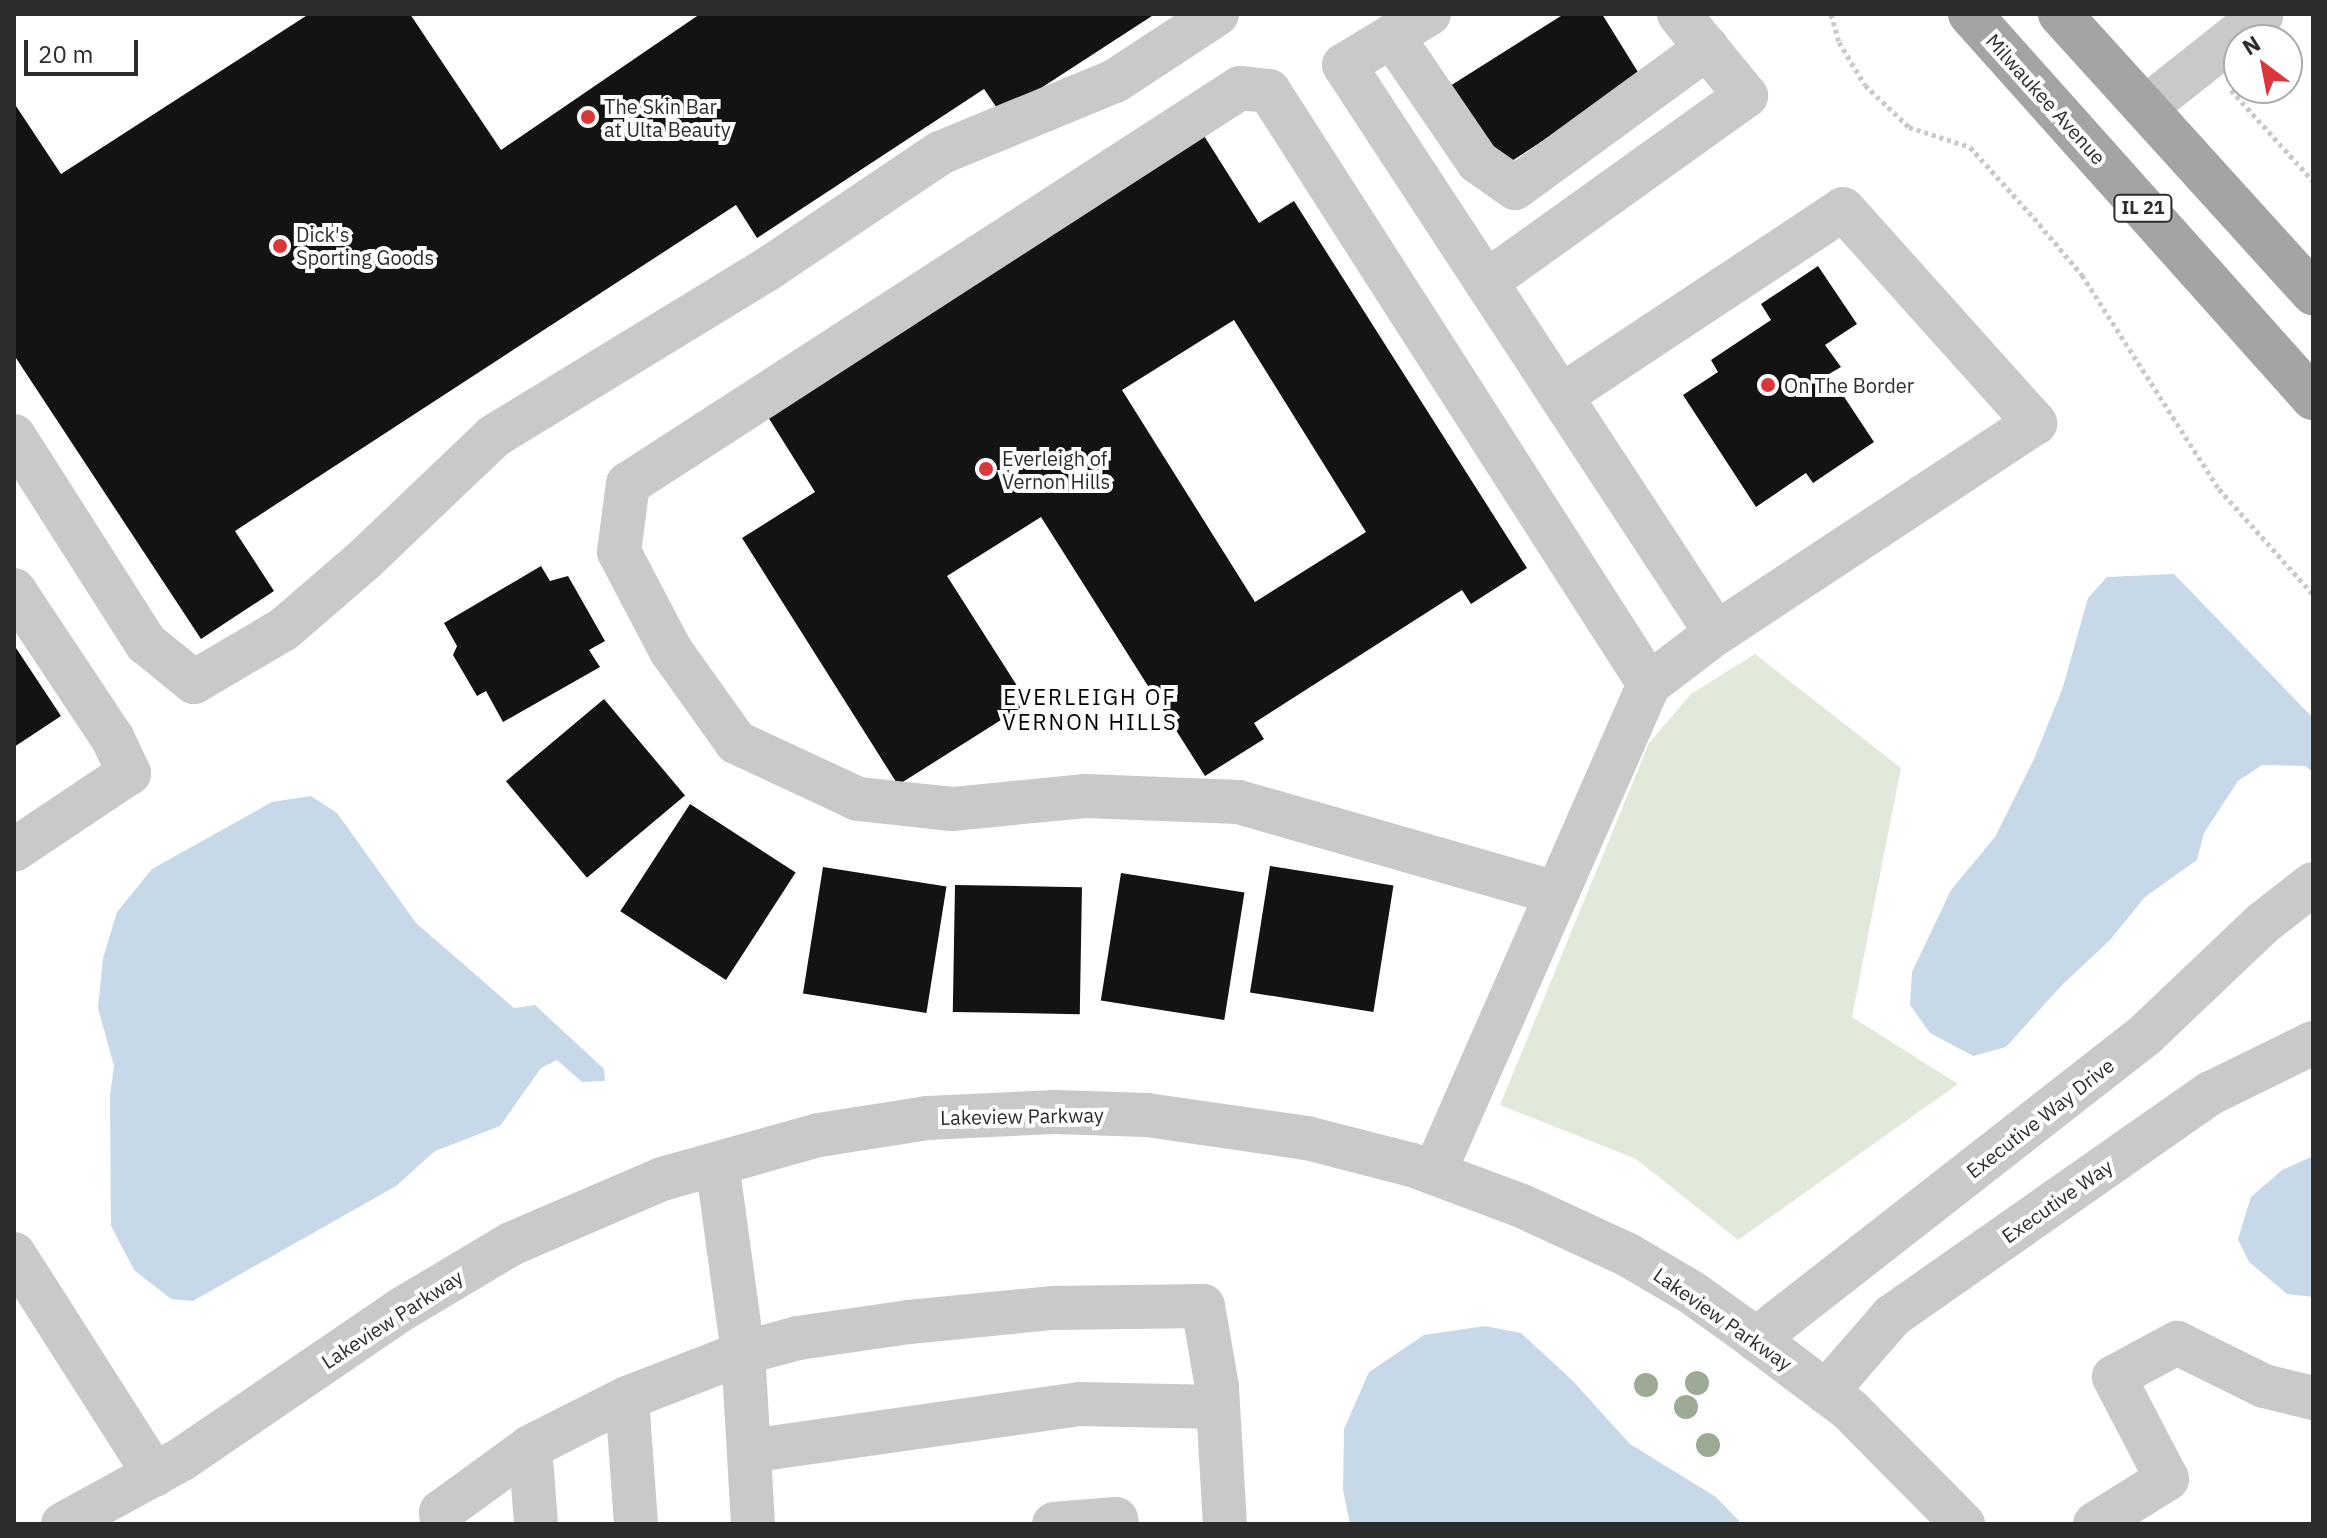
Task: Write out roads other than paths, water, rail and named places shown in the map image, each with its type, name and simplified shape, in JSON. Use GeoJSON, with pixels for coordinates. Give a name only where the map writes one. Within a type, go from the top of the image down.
{"type":"FeatureCollection","features":[{"type":"Feature","properties":{"kind":"main road","name":"Milwaukee Avenue"},"geometry":{"type":"LineString","coordinates":[[1970,14],[2313,398]]}},
{"type":"Feature","properties":{"kind":"main road"},"geometry":{"type":"LineString","coordinates":[[2060,14],[2313,293]]}},
{"type":"Feature","properties":{"kind":"street"},"geometry":{"type":"LineString","coordinates":[[14,436],[146,643],[194,682],[284,629],[494,436],[766,270],[940,153],[1115,81],[1217,14]]}},
{"type":"Feature","properties":{"kind":"street"},"geometry":{"type":"LineString","coordinates":[[1429,14],[1344,65],[1716,633]]}},
{"type":"Feature","properties":{"kind":"street"},"geometry":{"type":"LineString","coordinates":[[1486,282],[1746,96],[1679,14]]}},
{"type":"Feature","properties":{"kind":"street"},"geometry":{"type":"LineString","coordinates":[[2146,107],[2262,15]]}},
{"type":"Feature","properties":{"kind":"street"},"geometry":{"type":"LineString","coordinates":[[1392,36],[1478,162],[1515,188],[1557,154],[1707,48]]}},
{"type":"Feature","properties":{"kind":"street"},"geometry":{"type":"LineString","coordinates":[[1556,893],[1239,802],[1085,796],[952,809],[858,799],[736,742],[671,651],[619,552],[628,484],[1240,88],[1269,91],[1649,684]]}},
{"type":"Feature","properties":{"kind":"street"},"geometry":{"type":"LineString","coordinates":[[1434,1173],[1649,684],[1716,633],[2035,423],[1843,209],[1561,396]]}},
{"type":"Feature","properties":{"kind":"street"},"geometry":{"type":"LineString","coordinates":[[14,590],[113,739],[129,773],[14,850]]}},
{"type":"Feature","properties":{"kind":"street","name":"Executive Way Drive"},"geometry":{"type":"LineString","coordinates":[[1756,1339],[2145,1035],[2263,923],[2313,884]]}},
{"type":"Feature","properties":{"kind":"street","name":"Executive Way"},"geometry":{"type":"LineString","coordinates":[[1826,1392],[1892,1316],[2211,1093],[2313,1043]]}},
{"type":"Feature","properties":{"kind":"street","name":"Lakeview Parkway"},"geometry":{"type":"LineString","coordinates":[[63,1524],[155,1475],[402,1309],[511,1244],[662,1179],[819,1135],[928,1118],[1055,1112],[1147,1115],[1307,1138],[1434,1173],[1522,1206],[1628,1255],[1691,1292],[1826,1392],[1916,1473],[1963,1524]]}},
{"type":"Feature","properties":{"kind":"street"},"geometry":{"type":"LineString","coordinates":[[717,1164],[743,1353],[753,1524]]}},
{"type":"Feature","properties":{"kind":"street"},"geometry":{"type":"LineString","coordinates":[[14,1254],[155,1475]]}},
{"type":"Feature","properties":{"kind":"street"},"geometry":{"type":"LineString","coordinates":[[442,1524],[441,1512],[530,1447],[627,1398],[743,1353],[798,1338],[909,1322],[1053,1308],[1203,1306],[1218,1407],[1225,1524]]}},
{"type":"Feature","properties":{"kind":"street"},"geometry":{"type":"LineString","coordinates":[[2095,1524],[2167,1479],[2114,1377],[2177,1343],[2264,1386],[2313,1398]]}},
{"type":"Feature","properties":{"kind":"street"},"geometry":{"type":"LineString","coordinates":[[627,1398],[636,1524]]}},
{"type":"Feature","properties":{"kind":"street"},"geometry":{"type":"LineString","coordinates":[[749,1451],[1080,1404],[1218,1407]]}},
{"type":"Feature","properties":{"kind":"street"},"geometry":{"type":"LineString","coordinates":[[530,1447],[536,1524]]}},
{"type":"Feature","properties":{"kind":"street"},"geometry":{"type":"LineString","coordinates":[[1054,1524],[1116,1519],[1117,1524]]}},
{"type":"Feature","properties":{"kind":"water"},"geometry":{"type":"Polygon","coordinates":[[[2174,574],[2313,718],[2313,772],[2305,766],[2262,765],[2238,781],[2204,833],[2197,860],[2145,897],[2110,940],[2062,985],[2006,1047],[1973,1056],[1930,1033],[1910,1005],[1912,972],[1951,890],[1995,837],[2034,759],[2063,687],[2088,598],[2107,577],[2174,574]]]}},
{"type":"Feature","properties":{"kind":"water"},"geometry":{"type":"Polygon","coordinates":[[[311,796],[337,813],[416,923],[514,1008],[535,1005],[604,1069],[605,1081],[582,1082],[557,1060],[541,1068],[500,1126],[435,1151],[396,1186],[193,1301],[171,1299],[134,1270],[111,1226],[110,1095],[114,1066],[98,1008],[103,958],[117,912],[152,869],[272,802],[311,796]]]}},
{"type":"Feature","properties":{"kind":"water"},"geometry":{"type":"Polygon","coordinates":[[[2313,1156],[2313,1297],[2287,1294],[2249,1262],[2238,1239],[2251,1197],[2282,1170],[2313,1156]]]}},
{"type":"Feature","properties":{"kind":"water"},"geometry":{"type":"Polygon","coordinates":[[[1485,1326],[1521,1333],[1572,1380],[1630,1444],[1716,1497],[1742,1524],[1350,1524],[1343,1490],[1344,1429],[1369,1372],[1424,1335],[1485,1326]]]}},
{"type":"Feature","properties":{"kind":"place","name":"The Skin Bar at Ulta Beauty"},"geometry":{"type":"Point","coordinates":[588,117]}},
{"type":"Feature","properties":{"kind":"place","name":"Dick's Sporting Goods"},"geometry":{"type":"Point","coordinates":[280,246]}},
{"type":"Feature","properties":{"kind":"place","name":"On The Border"},"geometry":{"type":"Point","coordinates":[1768,385]}},
{"type":"Feature","properties":{"kind":"place","name":"Everleigh of Vernon Hills"},"geometry":{"type":"Point","coordinates":[986,469]}},
{"type":"Feature","properties":{"kind":"district","name":"EVERLEIGH OF VERNON HILLS"},"geometry":{"type":"Point","coordinates":[1090,708]}}]}
